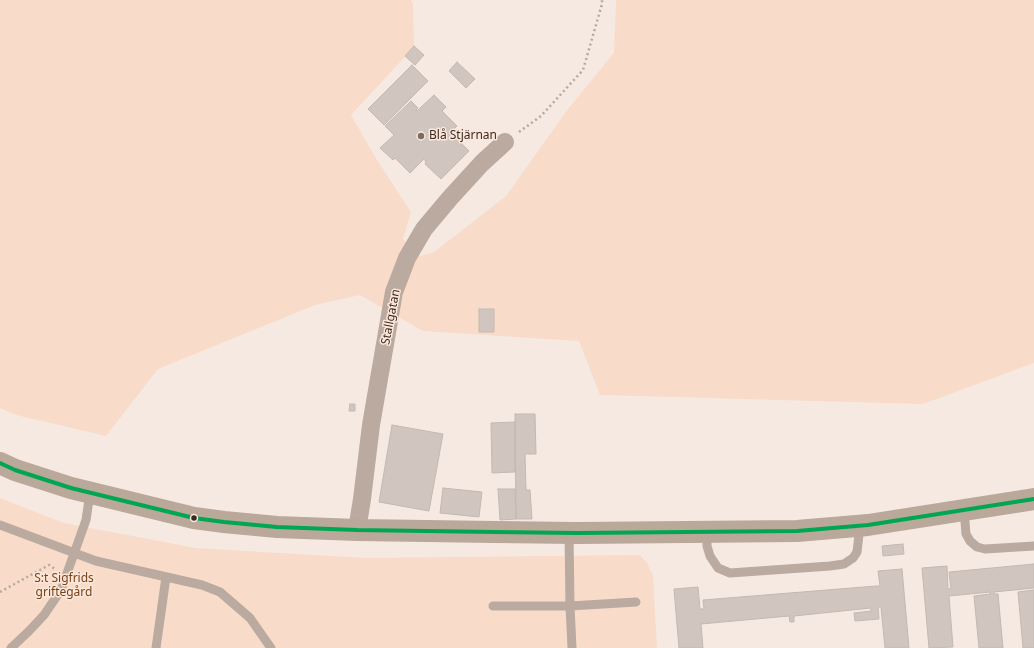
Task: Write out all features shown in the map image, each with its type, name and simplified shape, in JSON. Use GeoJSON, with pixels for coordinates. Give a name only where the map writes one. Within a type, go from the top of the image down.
{"type":"FeatureCollection","features":[{"type":"Feature","properties":{"kind":"street","name":"Stallgatan"},"geometry":{"type":"LineString","coordinates":[[357,530],[371,425],[394,292],[407,258],[424,229],[482,163],[505,142]]}},
{"type":"Feature","properties":{"kind":"street"},"geometry":{"type":"LineString","coordinates":[[0,463],[71,488],[194,518],[277,527],[357,530],[577,533],[797,531],[860,526],[1034,499]]}},
{"type":"Feature","properties":{"kind":"lane"},"geometry":{"type":"LineString","coordinates":[[11,648],[44,615],[61,590],[86,520],[90,493]]}},
{"type":"Feature","properties":{"kind":"lane"},"geometry":{"type":"LineString","coordinates":[[964,510],[966,534],[970,541],[977,547],[985,549],[1034,546]]}},
{"type":"Feature","properties":{"kind":"lane"},"geometry":{"type":"LineString","coordinates":[[0,525],[96,561],[202,585],[220,592],[250,618],[271,648]]}},
{"type":"Feature","properties":{"kind":"lane"},"geometry":{"type":"LineString","coordinates":[[707,531],[707,546],[710,556],[718,568],[730,573],[823,567],[844,564],[853,558],[857,552],[860,526]]}},
{"type":"Feature","properties":{"kind":"lane"},"geometry":{"type":"LineString","coordinates":[[569,532],[572,648]]}},
{"type":"Feature","properties":{"kind":"lane"},"geometry":{"type":"LineString","coordinates":[[156,648],[166,577]]}},
{"type":"Feature","properties":{"kind":"lane"},"geometry":{"type":"LineString","coordinates":[[493,606],[570,606],[636,602]]}},
{"type":"Feature","properties":{"kind":"path"},"geometry":{"type":"LineString","coordinates":[[505,142],[541,116],[583,70],[602,0]]}},
{"type":"Feature","properties":{"kind":"path"},"geometry":{"type":"LineString","coordinates":[[0,592],[49,565],[66,577]]}},
{"type":"Feature","properties":{"kind":"green space"},"geometry":{"type":"Polygon","coordinates":[[[0,0],[411,0],[413,4],[414,47],[351,115],[377,160],[411,212],[403,239],[420,256],[434,252],[506,196],[568,109],[614,53],[616,0],[1034,0],[1034,363],[923,404],[600,395],[579,341],[423,331],[360,295],[315,305],[158,369],[106,436],[16,415],[0,408],[0,0]]]}},
{"type":"Feature","properties":{"kind":"green space","name":"S:t Sigfrids griftegård"},"geometry":{"type":"Polygon","coordinates":[[[0,498],[64,523],[196,548],[365,558],[640,555],[647,563],[653,575],[657,648],[0,648],[0,498]]]}},
{"type":"Feature","properties":{"kind":"building"},"geometry":{"type":"Polygon","coordinates":[[[414,46],[424,55],[415,65],[405,56],[414,46]]]}},
{"type":"Feature","properties":{"kind":"building"},"geometry":{"type":"Polygon","coordinates":[[[457,62],[475,79],[466,88],[449,71],[457,62]]]}},
{"type":"Feature","properties":{"kind":"building"},"geometry":{"type":"Polygon","coordinates":[[[412,65],[428,81],[384,125],[368,109],[412,65]]]}},
{"type":"Feature","properties":{"kind":"building","name":"Blå Stjärnan"},"geometry":{"type":"Polygon","coordinates":[[[434,95],[446,107],[442,111],[457,126],[449,134],[451,137],[453,135],[469,151],[441,179],[425,164],[426,162],[424,159],[410,173],[395,158],[393,160],[380,148],[394,135],[385,126],[411,101],[418,108],[416,110],[417,111],[434,95]]]}},
{"type":"Feature","properties":{"kind":"building"},"geometry":{"type":"Polygon","coordinates":[[[479,309],[494,309],[494,332],[479,332],[479,309]]]}},
{"type":"Feature","properties":{"kind":"building"},"geometry":{"type":"Polygon","coordinates":[[[350,404],[355,404],[355,411],[349,411],[350,404]]]}},
{"type":"Feature","properties":{"kind":"building"},"geometry":{"type":"Polygon","coordinates":[[[515,414],[535,414],[536,454],[525,454],[526,490],[530,490],[532,519],[516,519],[515,414]]]}},
{"type":"Feature","properties":{"kind":"building"},"geometry":{"type":"Polygon","coordinates":[[[515,422],[515,472],[492,473],[491,423],[515,422]]]}},
{"type":"Feature","properties":{"kind":"building"},"geometry":{"type":"Polygon","coordinates":[[[392,425],[443,434],[429,511],[379,502],[392,425]]]}},
{"type":"Feature","properties":{"kind":"building"},"geometry":{"type":"Polygon","coordinates":[[[443,488],[482,492],[479,517],[440,513],[443,488]]]}},
{"type":"Feature","properties":{"kind":"building"},"geometry":{"type":"Polygon","coordinates":[[[498,489],[515,489],[516,519],[500,520],[498,489]]]}},
{"type":"Feature","properties":{"kind":"building"},"geometry":{"type":"Polygon","coordinates":[[[903,544],[904,554],[883,556],[882,546],[903,544]]]}},
{"type":"Feature","properties":{"kind":"building"},"geometry":{"type":"Polygon","coordinates":[[[1034,564],[1034,588],[994,592],[994,594],[998,594],[1003,648],[979,648],[974,596],[990,594],[990,592],[949,596],[953,647],[929,648],[922,568],[947,566],[948,589],[951,589],[949,572],[1034,564]]]}},
{"type":"Feature","properties":{"kind":"building"},"geometry":{"type":"Polygon","coordinates":[[[902,569],[909,648],[885,648],[881,607],[878,607],[879,619],[855,621],[854,613],[871,611],[871,608],[794,616],[794,622],[790,622],[789,616],[701,624],[703,648],[679,648],[674,589],[698,587],[700,609],[704,609],[703,600],[880,586],[878,571],[902,569]]]}},
{"type":"Feature","properties":{"kind":"building"},"geometry":{"type":"Polygon","coordinates":[[[1034,590],[1034,648],[1023,648],[1018,592],[1034,590]]]}},
{"type":"Feature","properties":{"kind":"transit line"},"geometry":{"type":"LineString","coordinates":[[0,463],[15,470],[71,488],[194,518],[277,527],[357,530],[577,533],[797,531],[868,525],[1034,499]]}},
{"type":"Feature","properties":{"kind":"place","name":"Blå Stjärnan"},"geometry":{"type":"Point","coordinates":[421,136]}}]}
